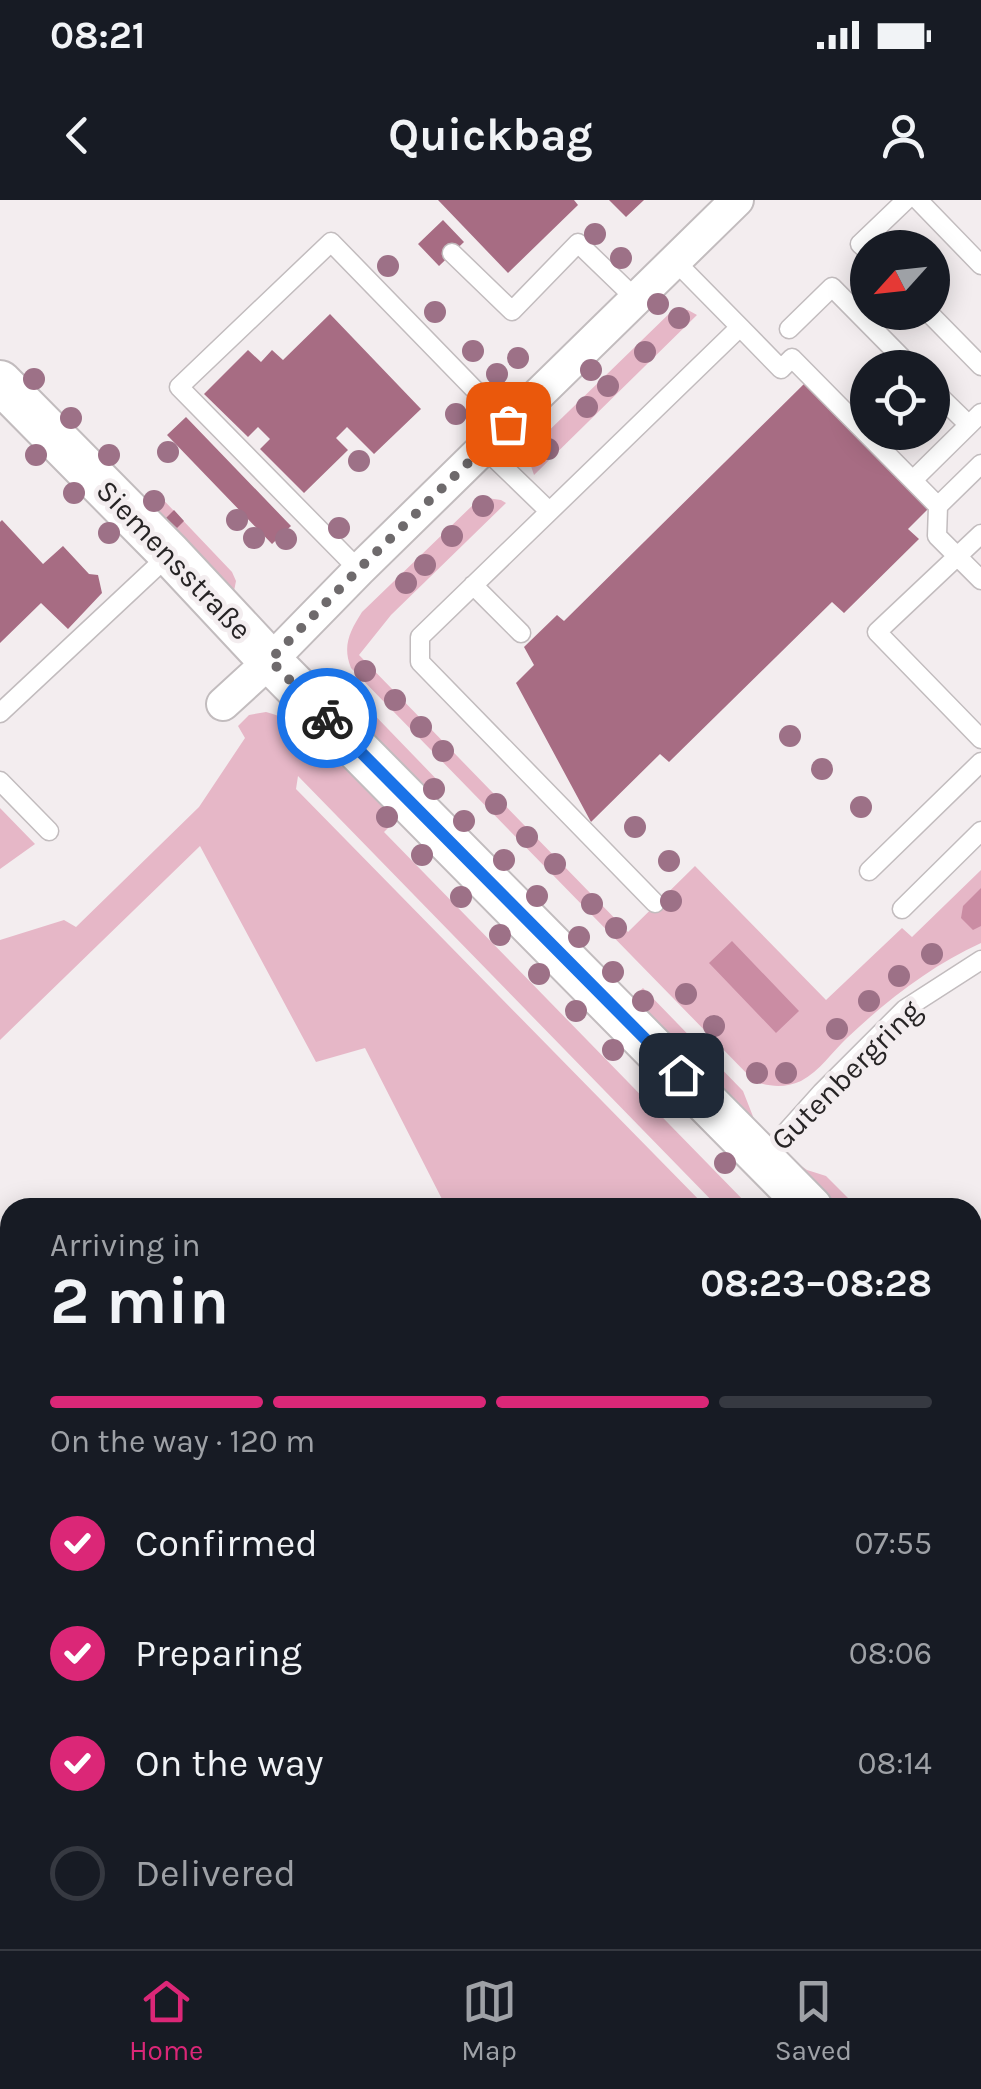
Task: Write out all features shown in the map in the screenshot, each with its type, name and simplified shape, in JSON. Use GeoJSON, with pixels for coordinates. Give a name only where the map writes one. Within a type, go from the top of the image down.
{"type":"FeatureCollection","features":[{"type":"Feature","properties":{"kind":"street"},"geometry":{"type":"LineString","coordinates":[[223,704],[738,200]]}},
{"type":"Feature","properties":{"kind":"street","name":"Siemensstraße"},"geometry":{"type":"LineString","coordinates":[[0,382],[802,1198]]}},
{"type":"Feature","properties":{"kind":"lane"},"geometry":{"type":"LineString","coordinates":[[875,230],[906,200]]}},
{"type":"Feature","properties":{"kind":"lane"},"geometry":{"type":"LineString","coordinates":[[918,200],[977,251]]}},
{"type":"Feature","properties":{"kind":"lane"},"geometry":{"type":"LineString","coordinates":[[358,570],[180,388],[331,242],[508,424]]}},
{"type":"Feature","properties":{"kind":"lane"},"geometry":{"type":"LineString","coordinates":[[452,253],[512,311],[578,243],[636,299]]}},
{"type":"Feature","properties":{"kind":"lane"},"geometry":{"type":"LineString","coordinates":[[675,261],[780,369],[792,358],[938,506]]}},
{"type":"Feature","properties":{"kind":"lane"},"geometry":{"type":"LineString","coordinates":[[789,329],[832,287],[894,350]]}},
{"type":"Feature","properties":{"kind":"lane"},"geometry":{"type":"LineString","coordinates":[[655,902],[420,662],[420,637],[740,327]]}},
{"type":"Feature","properties":{"kind":"lane"},"geometry":{"type":"LineString","coordinates":[[946,330],[981,366]]}},
{"type":"Feature","properties":{"kind":"lane"},"geometry":{"type":"LineString","coordinates":[[913,480],[975,419],[950,402]]}},
{"type":"Feature","properties":{"kind":"lane"},"geometry":{"type":"LineString","coordinates":[[484,448],[548,511]]}},
{"type":"Feature","properties":{"kind":"lane"},"geometry":{"type":"LineString","coordinates":[[981,464],[938,506],[937,536],[981,580]]}},
{"type":"Feature","properties":{"kind":"lane"},"geometry":{"type":"LineString","coordinates":[[981,534],[877,632],[981,739]]}},
{"type":"Feature","properties":{"kind":"lane"},"geometry":{"type":"LineString","coordinates":[[0,713],[170,554]]}},
{"type":"Feature","properties":{"kind":"lane"},"geometry":{"type":"LineString","coordinates":[[473,585],[521,633]]}},
{"type":"Feature","properties":{"kind":"lane"},"geometry":{"type":"LineString","coordinates":[[868,871],[981,762]]}},
{"type":"Feature","properties":{"kind":"lane"},"geometry":{"type":"LineString","coordinates":[[0,781],[49,831]]}},
{"type":"Feature","properties":{"kind":"lane"},"geometry":{"type":"LineString","coordinates":[[902,909],[981,831]]}},
{"type":"Feature","properties":{"kind":"lane","name":"Gutenbergring"},"geometry":{"type":"LineString","coordinates":[[763,1158],[822,1092],[905,1010],[981,960]]}},
{"type":"Feature","properties":{"kind":"shaded area"},"geometry":{"type":"Polygon","coordinates":[[[674,309],[697,315],[534,475],[529,460],[532,447],[674,309]]]}},
{"type":"Feature","properties":{"kind":"shaded area"},"geometry":{"type":"Polygon","coordinates":[[[154,490],[232,572],[236,581],[234,591],[230,594],[139,505],[154,490]]]}},
{"type":"Feature","properties":{"kind":"shaded area"},"geometry":{"type":"Polygon","coordinates":[[[487,498],[506,503],[391,615],[359,655],[628,932],[695,866],[826,1000],[902,928],[912,937],[981,870],[981,943],[894,997],[808,1077],[784,1086],[755,1082],[351,668],[349,639],[362,612],[475,503],[487,498]]]}},
{"type":"Feature","properties":{"kind":"shaded area"},"geometry":{"type":"Polygon","coordinates":[[[334,695],[359,699],[444,787],[429,801],[334,695]]]}},
{"type":"Feature","properties":{"kind":"shaded area"},"geometry":{"type":"Polygon","coordinates":[[[266,712],[286,719],[323,741],[354,770],[399,817],[384,832],[741,1198],[709,1198],[298,776],[296,789],[697,1198],[441,1198],[365,1048],[316,1062],[200,846],[0,1040],[0,940],[64,920],[76,927],[199,807],[245,738],[238,726],[249,715],[266,712]]]}},
{"type":"Feature","properties":{"kind":"shaded area"},"geometry":{"type":"Polygon","coordinates":[[[0,808],[35,844],[0,869],[0,808]]]}},
{"type":"Feature","properties":{"kind":"shaded area"},"geometry":{"type":"Polygon","coordinates":[[[981,888],[981,926],[973,930],[961,918],[963,906],[981,888]]]}},
{"type":"Feature","properties":{"kind":"shaded area"},"geometry":{"type":"Polygon","coordinates":[[[732,941],[799,1011],[776,1033],[709,963],[732,941]]]}},
{"type":"Feature","properties":{"kind":"shaded area"},"geometry":{"type":"Polygon","coordinates":[[[643,988],[743,1091],[754,1119],[741,1113],[627,1003],[643,988]]]}},
{"type":"Feature","properties":{"kind":"shaded area"},"geometry":{"type":"Polygon","coordinates":[[[797,1163],[826,1176],[848,1198],[819,1198],[799,1174],[797,1163]]]}},
{"type":"Feature","properties":{"kind":"building"},"geometry":{"type":"Polygon","coordinates":[[[438,200],[574,200],[578,205],[508,273],[438,200]]]}},
{"type":"Feature","properties":{"kind":"building"},"geometry":{"type":"Polygon","coordinates":[[[609,200],[644,200],[626,217],[609,200]]]}},
{"type":"Feature","properties":{"kind":"building"},"geometry":{"type":"Polygon","coordinates":[[[443,220],[464,242],[439,266],[418,244],[443,220]]]}},
{"type":"Feature","properties":{"kind":"building"},"geometry":{"type":"Polygon","coordinates":[[[330,314],[421,409],[374,454],[347,427],[336,438],[348,450],[304,493],[260,449],[270,439],[258,427],[248,437],[204,394],[248,350],[261,362],[272,350],[283,360],[330,314]]]}},
{"type":"Feature","properties":{"kind":"building"},"geometry":{"type":"Polygon","coordinates":[[[806,382],[850,426],[850,450],[873,450],[930,507],[908,529],[919,539],[844,613],[832,602],[669,762],[660,754],[591,822],[516,683],[534,665],[524,647],[557,615],[564,621],[806,382]]]}},
{"type":"Feature","properties":{"kind":"building"},"geometry":{"type":"Polygon","coordinates":[[[186,417],[291,526],[272,544],[167,435],[186,417]]]}},
{"type":"Feature","properties":{"kind":"building"},"geometry":{"type":"Polygon","coordinates":[[[174,510],[184,521],[177,528],[166,518],[174,510]]]}},
{"type":"Feature","properties":{"kind":"building"},"geometry":{"type":"Polygon","coordinates":[[[2,520],[43,564],[63,546],[89,574],[98,575],[102,593],[68,629],[41,603],[0,643],[2,520]]]}},
{"type":"Feature","properties":{"kind":"way so far"},"geometry":{"type":"LineString","coordinates":[[327,718],[270,660],[508,424]]}},
{"type":"Feature","properties":{"kind":"route"},"geometry":{"type":"LineString","coordinates":[[327,718],[681,1075]]}}]}
